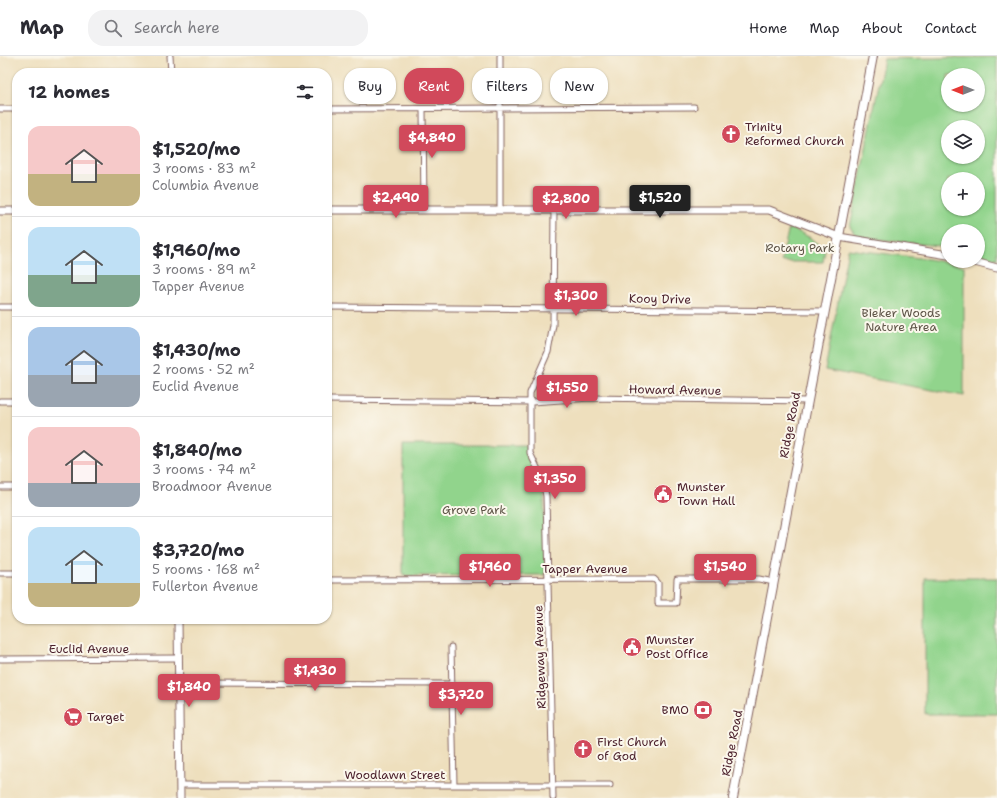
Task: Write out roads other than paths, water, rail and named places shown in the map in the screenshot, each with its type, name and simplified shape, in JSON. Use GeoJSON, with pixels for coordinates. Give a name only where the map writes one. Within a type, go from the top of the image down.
{"type":"FeatureCollection","features":[{"type":"Feature","properties":{"kind":"main road","name":"Ridge Road"},"geometry":{"type":"LineString","coordinates":[[733,798],[873,56]]}},
{"type":"Feature","properties":{"kind":"street"},"geometry":{"type":"LineString","coordinates":[[170,56],[171,68]]}},
{"type":"Feature","properties":{"kind":"street"},"geometry":{"type":"LineString","coordinates":[[500,56],[500,209]]}},
{"type":"Feature","properties":{"kind":"street"},"geometry":{"type":"LineString","coordinates":[[332,108],[500,109],[694,107]]}},
{"type":"Feature","properties":{"kind":"street"},"geometry":{"type":"LineString","coordinates":[[0,109],[12,109]]}},
{"type":"Feature","properties":{"kind":"street"},"geometry":{"type":"LineString","coordinates":[[423,109],[424,209]]}},
{"type":"Feature","properties":{"kind":"street"},"geometry":{"type":"LineString","coordinates":[[332,210],[769,210],[839,237],[941,254]]}},
{"type":"Feature","properties":{"kind":"street","name":"Ridgeway Avenue"},"geometry":{"type":"LineString","coordinates":[[553,798],[546,496],[542,480],[530,453],[532,387],[548,352],[553,325],[554,210]]}},
{"type":"Feature","properties":{"kind":"street"},"geometry":{"type":"LineString","coordinates":[[0,211],[12,211]]}},
{"type":"Feature","properties":{"kind":"street"},"geometry":{"type":"LineString","coordinates":[[985,265],[997,268]]}},
{"type":"Feature","properties":{"kind":"street"},"geometry":{"type":"LineString","coordinates":[[0,307],[12,307]]}},
{"type":"Feature","properties":{"kind":"street","name":"Kooy Drive"},"geometry":{"type":"LineString","coordinates":[[332,307],[552,308],[825,312]]}},
{"type":"Feature","properties":{"kind":"street","name":"Howard Avenue"},"geometry":{"type":"LineString","coordinates":[[332,400],[532,402],[590,398],[807,401]]}},
{"type":"Feature","properties":{"kind":"street"},"geometry":{"type":"LineString","coordinates":[[0,401],[12,401]]}},
{"type":"Feature","properties":{"kind":"street"},"geometry":{"type":"LineString","coordinates":[[0,487],[12,487]]}},
{"type":"Feature","properties":{"kind":"street"},"geometry":{"type":"LineString","coordinates":[[0,573],[12,573]]}},
{"type":"Feature","properties":{"kind":"street","name":"Tapper Avenue"},"geometry":{"type":"LineString","coordinates":[[332,580],[654,580],[658,583],[658,603],[676,603],[677,579],[758,579],[774,582]]}},
{"type":"Feature","properties":{"kind":"street"},"geometry":{"type":"LineString","coordinates":[[178,624],[180,798]]}},
{"type":"Feature","properties":{"kind":"street"},"geometry":{"type":"LineString","coordinates":[[452,647],[454,785]]}},
{"type":"Feature","properties":{"kind":"street","name":"Euclid Avenue"},"geometry":{"type":"LineString","coordinates":[[0,659],[178,658]]}},
{"type":"Feature","properties":{"kind":"street"},"geometry":{"type":"LineString","coordinates":[[179,683],[452,684]]}},
{"type":"Feature","properties":{"kind":"street","name":"Woodlawn Street"},"geometry":{"type":"LineString","coordinates":[[180,785],[610,785]]}},
{"type":"Feature","properties":{"kind":"place","name":"Trinity Reformed Church"},"geometry":{"type":"Point","coordinates":[731,134]}},
{"type":"Feature","properties":{"kind":"place","name":"Munster Town Hall"},"geometry":{"type":"Point","coordinates":[663,494]}},
{"type":"Feature","properties":{"kind":"place","name":"Munster Post Office"},"geometry":{"type":"Point","coordinates":[632,647]}},
{"type":"Feature","properties":{"kind":"place","name":"BMO"},"geometry":{"type":"Point","coordinates":[703,710]}},
{"type":"Feature","properties":{"kind":"place","name":"Target"},"geometry":{"type":"Point","coordinates":[73,717]}},
{"type":"Feature","properties":{"kind":"place","name":"First Church of God"},"geometry":{"type":"Point","coordinates":[583,749]}},
{"type":"Feature","properties":{"kind":"park label","name":"Rotary Park"},"geometry":{"type":"Point","coordinates":[800,248]}},
{"type":"Feature","properties":{"kind":"park label","name":"Bieker Woods Nature Area"},"geometry":{"type":"Point","coordinates":[901,320]}},
{"type":"Feature","properties":{"kind":"park label","name":"Grove Park"},"geometry":{"type":"Point","coordinates":[474,510]}}]}
